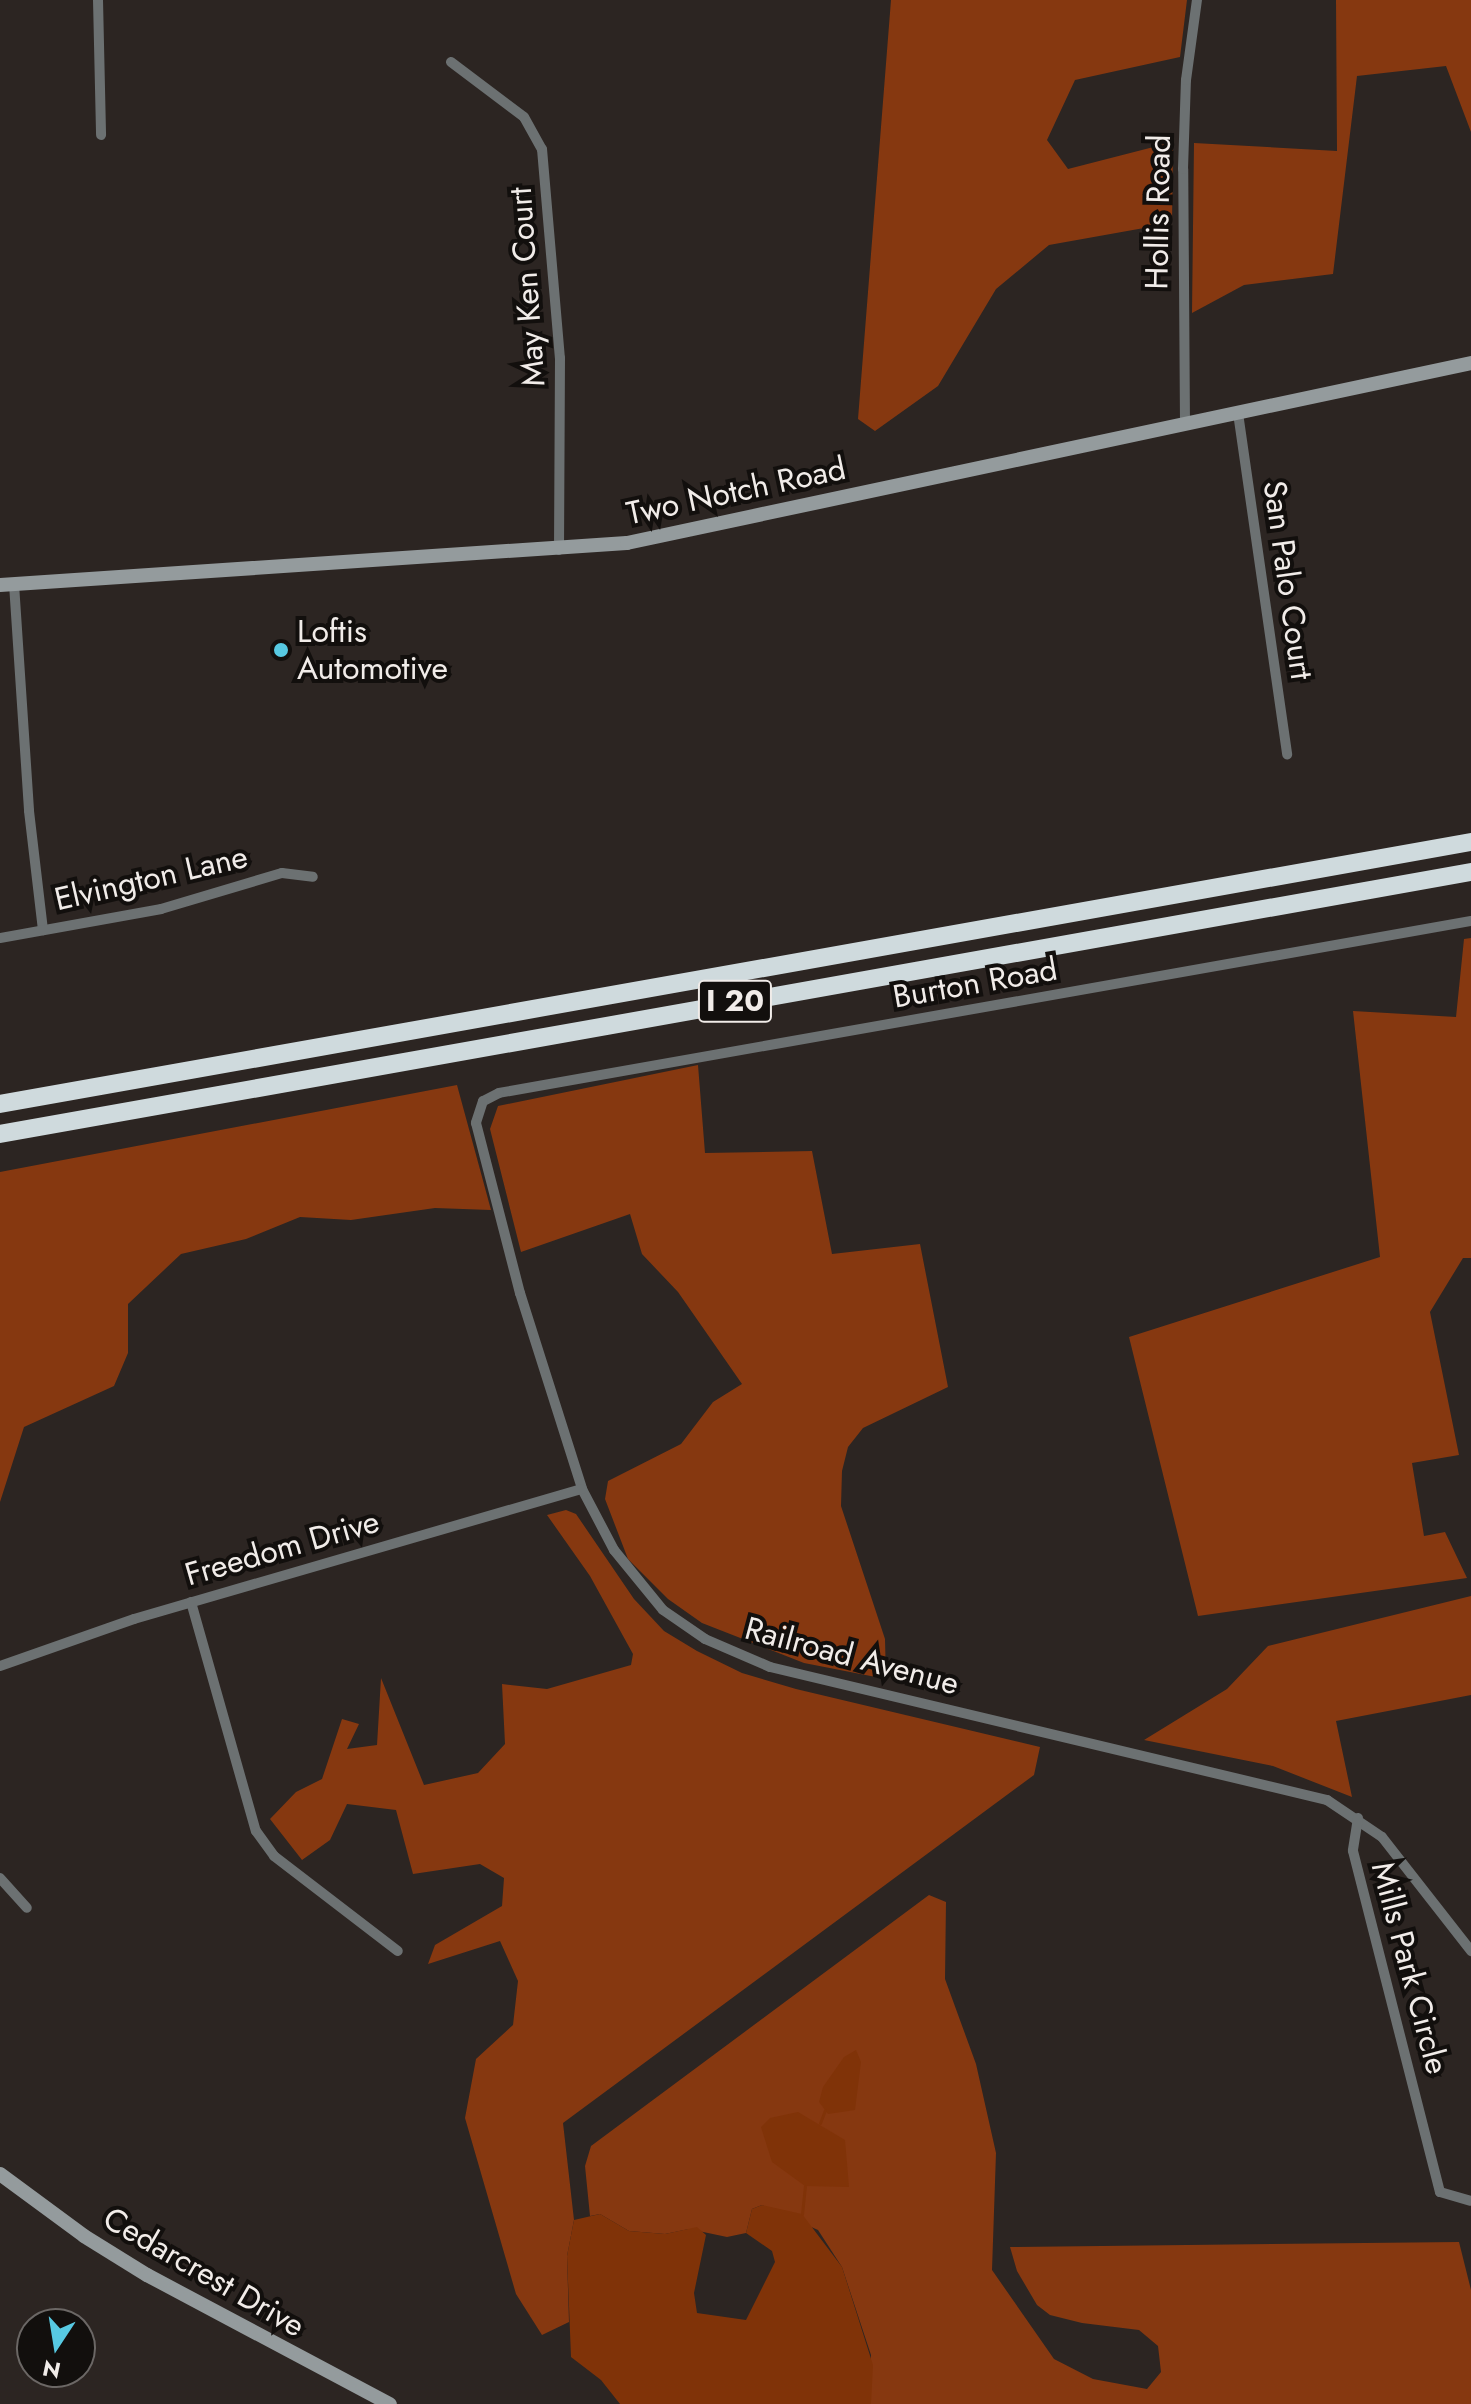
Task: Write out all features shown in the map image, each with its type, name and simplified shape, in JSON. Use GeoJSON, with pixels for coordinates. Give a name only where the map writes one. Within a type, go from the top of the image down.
{"type":"FeatureCollection","features":[{"type":"Feature","properties":{"kind":"highway","name":"I 20"},"geometry":{"type":"LineString","coordinates":[[0,1104],[1471,842]]}},
{"type":"Feature","properties":{"kind":"highway","name":"I 20"},"geometry":{"type":"LineString","coordinates":[[0,1134],[1471,872]]}},
{"type":"Feature","properties":{"kind":"street"},"geometry":{"type":"LineString","coordinates":[[98,0],[101,135]]}},
{"type":"Feature","properties":{"kind":"street","name":"Hollis Road"},"geometry":{"type":"LineString","coordinates":[[1185,424],[1183,169],[1186,80],[1197,0]]}},
{"type":"Feature","properties":{"kind":"street","name":"May Ken Court"},"geometry":{"type":"LineString","coordinates":[[451,62],[524,117],[542,149],[560,358],[559,550]]}},
{"type":"Feature","properties":{"kind":"street","name":"Two Notch Road"},"geometry":{"type":"LineString","coordinates":[[7,585],[559,550],[701,528],[1471,363]]}},
{"type":"Feature","properties":{"kind":"street","name":"San Palo Court"},"geometry":{"type":"LineString","coordinates":[[1238,413],[1287,754]]}},
{"type":"Feature","properties":{"kind":"street"},"geometry":{"type":"LineString","coordinates":[[7,585],[43,930]]}},
{"type":"Feature","properties":{"kind":"street","name":"Elvington Lane"},"geometry":{"type":"LineString","coordinates":[[0,938],[161,909],[282,873],[313,877]]}},
{"type":"Feature","properties":{"kind":"street","name":"Burton Road"},"geometry":{"type":"LineString","coordinates":[[489,1096],[1471,921]]}},
{"type":"Feature","properties":{"kind":"street","name":"Railroad Avenue"},"geometry":{"type":"LineString","coordinates":[[489,1096],[479,1108],[478,1132],[520,1293],[582,1489],[614,1550],[663,1610],[748,1659],[1088,1744],[1303,1791],[1358,1818],[1382,1837],[1471,1951]]}},
{"type":"Feature","properties":{"kind":"street","name":"Freedom Drive"},"geometry":{"type":"LineString","coordinates":[[0,1666],[191,1602],[582,1489]]}},
{"type":"Feature","properties":{"kind":"street"},"geometry":{"type":"LineString","coordinates":[[191,1602],[256,1831],[274,1856],[398,1951]]}},
{"type":"Feature","properties":{"kind":"street","name":"Mills Park Circle"},"geometry":{"type":"LineString","coordinates":[[1358,1818],[1353,1851],[1440,2192],[1471,2201]]}},
{"type":"Feature","properties":{"kind":"street"},"geometry":{"type":"LineString","coordinates":[[0,1878],[27,1908]]}},
{"type":"Feature","properties":{"kind":"street","name":"Cedarcrest Drive"},"geometry":{"type":"LineString","coordinates":[[0,2174],[147,2275],[390,2404]]}},
{"type":"Feature","properties":{"kind":"shaded area"},"geometry":{"type":"Polygon","coordinates":[[[891,0],[1187,0],[1180,57],[1075,80],[1047,140],[1068,169],[1173,142],[1172,223],[1049,245],[996,289],[938,386],[875,431],[858,419],[891,0]]]}},
{"type":"Feature","properties":{"kind":"shaded area"},"geometry":{"type":"Polygon","coordinates":[[[1336,0],[1471,0],[1471,132],[1446,66],[1357,76],[1333,274],[1244,285],[1192,313],[1194,143],[1337,151],[1336,0]]]}},
{"type":"Feature","properties":{"kind":"shaded area"},"geometry":{"type":"Polygon","coordinates":[[[1471,938],[1471,1258],[1463,1258],[1430,1312],[1459,1455],[1412,1463],[1424,1536],[1445,1532],[1467,1578],[1198,1616],[1129,1337],[1380,1257],[1353,1011],[1456,1017],[1464,939],[1471,938]]]}},
{"type":"Feature","properties":{"kind":"shaded area"},"geometry":{"type":"Polygon","coordinates":[[[698,1065],[705,1153],[812,1151],[832,1254],[920,1244],[948,1387],[863,1428],[848,1447],[842,1471],[841,1506],[885,1639],[886,1679],[804,1663],[702,1623],[668,1599],[628,1559],[605,1499],[608,1481],[681,1444],[713,1402],[742,1384],[678,1292],[642,1254],[630,1214],[521,1252],[490,1129],[498,1106],[698,1065]]]}},
{"type":"Feature","properties":{"kind":"shaded area"},"geometry":{"type":"Polygon","coordinates":[[[457,1085],[491,1210],[435,1208],[351,1220],[300,1217],[246,1239],[181,1254],[128,1304],[128,1353],[114,1386],[24,1427],[0,1502],[0,1172],[457,1085]]]}},
{"type":"Feature","properties":{"kind":"shaded area"},"geometry":{"type":"Polygon","coordinates":[[[566,1510],[576,1514],[634,1599],[664,1631],[697,1651],[742,1673],[796,1689],[1040,1747],[1034,1775],[563,2123],[574,2220],[567,2256],[569,2322],[542,2335],[516,2294],[465,2118],[476,2059],[513,2025],[518,1981],[500,1941],[428,1964],[435,1945],[502,1906],[504,1878],[480,1864],[413,1874],[396,1810],[347,1804],[330,1840],[302,1860],[270,1819],[296,1792],[322,1779],[342,1719],[359,1724],[347,1749],[377,1745],[381,1678],[424,1785],[478,1773],[505,1744],[502,1684],[547,1689],[631,1665],[633,1654],[590,1576],[547,1515],[566,1510]]]}},
{"type":"Feature","properties":{"kind":"shaded area"},"geometry":{"type":"Polygon","coordinates":[[[1471,1596],[1471,1695],[1336,1721],[1352,1797],[1273,1766],[1144,1740],[1227,1689],[1268,1646],[1471,1596]]]}},
{"type":"Feature","properties":{"kind":"shaded area"},"geometry":{"type":"Polygon","coordinates":[[[929,1895],[946,1902],[945,1979],[976,2064],[996,2153],[992,2270],[1054,2359],[1093,2379],[1147,2389],[1161,2372],[1158,2346],[1139,2330],[1082,2323],[1050,2315],[1037,2305],[1017,2271],[1010,2247],[1459,2242],[1471,2290],[1471,2404],[871,2404],[871,2355],[842,2267],[818,2230],[762,2205],[752,2209],[746,2233],[727,2237],[689,2229],[665,2234],[629,2231],[600,2214],[590,2216],[585,2166],[591,2146],[929,1895]]]}},
{"type":"Feature","properties":{"kind":"shaded area"},"geometry":{"type":"Polygon","coordinates":[[[856,2050],[861,2062],[855,2110],[828,2114],[819,2102],[823,2087],[844,2057],[856,2050]]]}},
{"type":"Feature","properties":{"kind":"shaded area"},"geometry":{"type":"Polygon","coordinates":[[[798,2112],[845,2140],[849,2187],[805,2186],[772,2162],[761,2127],[770,2118],[798,2112]]]}},
{"type":"Feature","properties":{"kind":"shaded area"},"geometry":{"type":"Polygon","coordinates":[[[762,2205],[802,2214],[842,2267],[873,2365],[871,2404],[620,2404],[601,2380],[571,2357],[567,2256],[574,2220],[600,2214],[629,2231],[665,2234],[697,2227],[706,2235],[694,2293],[697,2313],[746,2320],[775,2262],[772,2251],[746,2233],[752,2209],[762,2205]]]}},
{"type":"Feature","properties":{"kind":"waterway"},"geometry":{"type":"LineString","coordinates":[[820,2123],[825,2110]]}},
{"type":"Feature","properties":{"kind":"waterway"},"geometry":{"type":"LineString","coordinates":[[802,2214],[805,2186]]}},
{"type":"Feature","properties":{"kind":"place","name":"Loftis Automotive"},"geometry":{"type":"Point","coordinates":[281,650]}}]}
